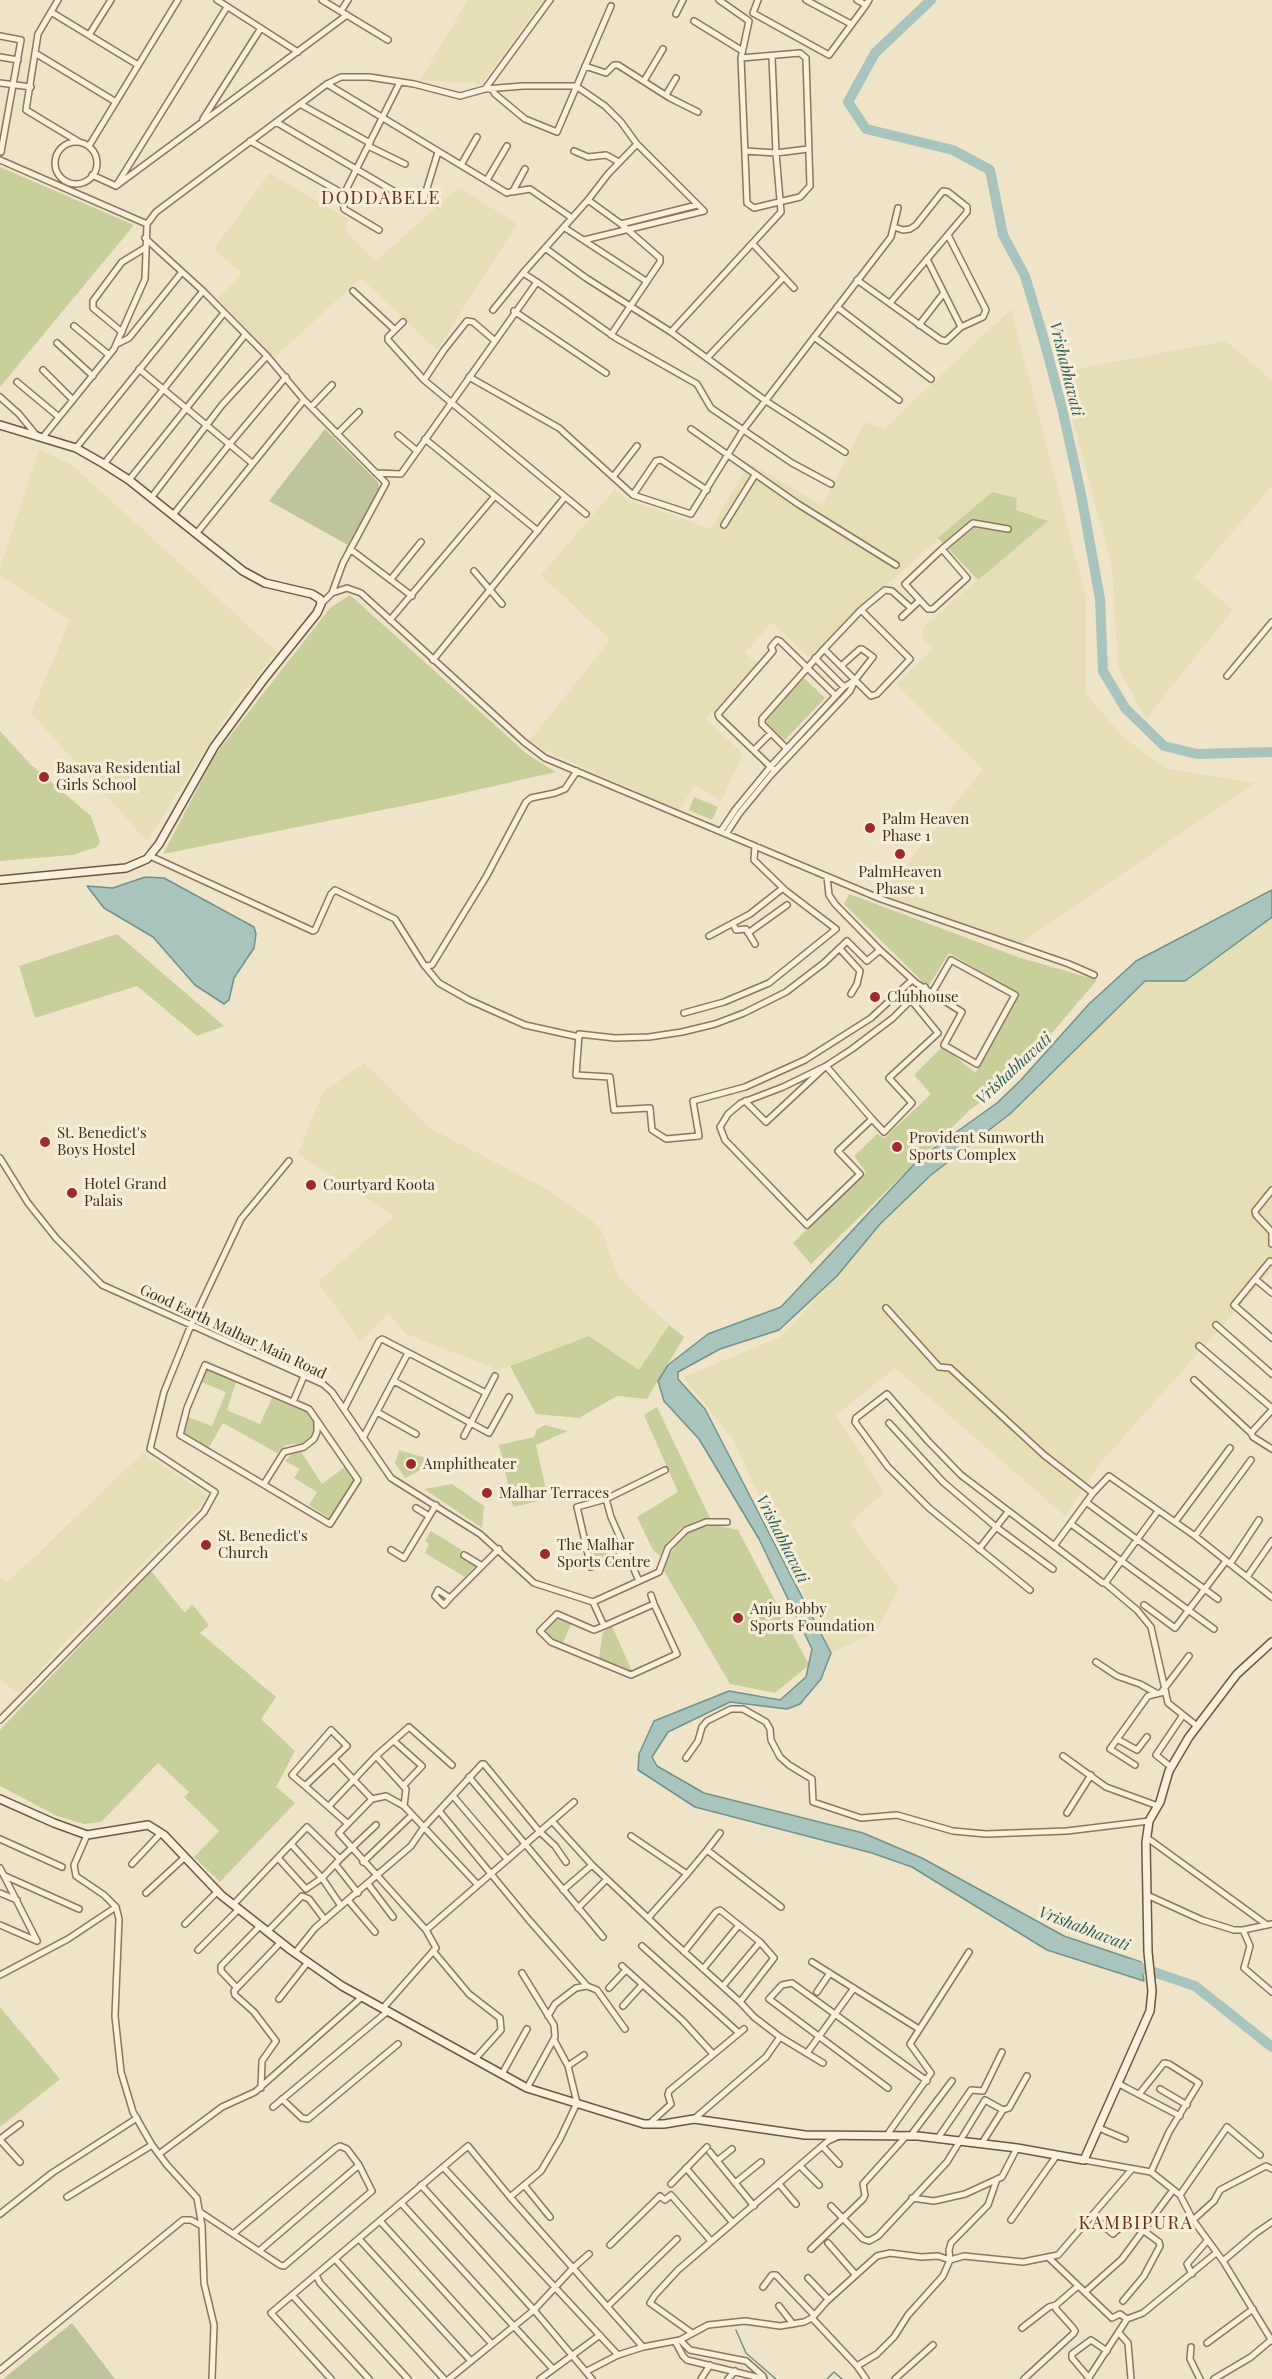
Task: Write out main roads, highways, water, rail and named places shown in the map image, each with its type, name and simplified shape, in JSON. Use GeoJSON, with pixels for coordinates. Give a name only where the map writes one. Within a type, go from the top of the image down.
{"type":"FeatureCollection","features":[{"type":"Feature","properties":{"kind":"water"},"geometry":{"type":"Polygon","coordinates":[[[145,877],[164,878],[254,927],[256,934],[254,948],[234,978],[229,1000],[224,1004],[195,985],[153,937],[104,908],[87,886],[113,888],[145,877]]]}},
{"type":"Feature","properties":{"kind":"water"},"geometry":{"type":"Polygon","coordinates":[[[1272,890],[1272,917],[1185,981],[1145,981],[1011,1113],[931,1175],[880,1224],[837,1276],[779,1330],[720,1349],[678,1372],[678,1379],[705,1409],[831,1653],[821,1679],[800,1704],[787,1709],[730,1702],[668,1732],[652,1757],[657,1766],[704,1793],[863,1833],[922,1858],[1064,1936],[1141,1962],[1144,1981],[1047,1950],[912,1867],[872,1853],[695,1807],[638,1770],[639,1754],[654,1721],[729,1691],[780,1700],[806,1677],[812,1649],[759,1539],[699,1439],[664,1401],[658,1381],[668,1365],[708,1334],[781,1307],[920,1158],[997,1103],[1020,1081],[1089,1004],[1136,961],[1272,890]]]}},
{"type":"Feature","properties":{"kind":"waterway","name":"Vrishabhavati"},"geometry":{"type":"LineString","coordinates":[[931,0],[875,53],[848,102],[866,129],[953,150],[990,170],[1003,235],[1025,276],[1062,408],[1081,494],[1100,599],[1103,671],[1125,708],[1164,746],[1197,754],[1272,752]]}},
{"type":"Feature","properties":{"kind":"waterway","name":"Vrishabhavati"},"geometry":{"type":"LineString","coordinates":[[1130,1964],[1195,1986],[1272,2047]]}},
{"type":"Feature","properties":{"kind":"waterway"},"geometry":{"type":"LineString","coordinates":[[736,2330],[746,2353],[776,2379]]}},
{"type":"Feature","properties":{"kind":"waterway"},"geometry":{"type":"LineString","coordinates":[[827,2379],[834,2372],[842,2379]]}},
{"type":"Feature","properties":{"kind":"place","name":"Basava Residential Girls School"},"geometry":{"type":"Point","coordinates":[44,777]}},
{"type":"Feature","properties":{"kind":"place","name":"Palm Heaven Phase 1"},"geometry":{"type":"Point","coordinates":[870,828]}},
{"type":"Feature","properties":{"kind":"place","name":"PalmHeaven Phase 1"},"geometry":{"type":"Point","coordinates":[900,854]}},
{"type":"Feature","properties":{"kind":"place","name":"Clubhouse"},"geometry":{"type":"Point","coordinates":[875,997]}},
{"type":"Feature","properties":{"kind":"place","name":"St. Benedict's Boys Hostel"},"geometry":{"type":"Point","coordinates":[45,1142]}},
{"type":"Feature","properties":{"kind":"place","name":"Provident Sunworth Sports Complex"},"geometry":{"type":"Point","coordinates":[897,1147]}},
{"type":"Feature","properties":{"kind":"place","name":"Courtyard Koota"},"geometry":{"type":"Point","coordinates":[311,1185]}},
{"type":"Feature","properties":{"kind":"place","name":"Hotel Grand Palais"},"geometry":{"type":"Point","coordinates":[72,1193]}},
{"type":"Feature","properties":{"kind":"place","name":"Amphitheater"},"geometry":{"type":"Point","coordinates":[411,1464]}},
{"type":"Feature","properties":{"kind":"place","name":"Malhar Terraces"},"geometry":{"type":"Point","coordinates":[487,1493]}},
{"type":"Feature","properties":{"kind":"place","name":"St. Benedict's Church"},"geometry":{"type":"Point","coordinates":[206,1545]}},
{"type":"Feature","properties":{"kind":"place","name":"The Malhar Sports Centre"},"geometry":{"type":"Point","coordinates":[545,1554]}},
{"type":"Feature","properties":{"kind":"place","name":"Anju Bobby Sports Foundation"},"geometry":{"type":"Point","coordinates":[738,1618]}},
{"type":"Feature","properties":{"kind":"district","name":"DODDABELE"},"geometry":{"type":"Point","coordinates":[381,198]}},
{"type":"Feature","properties":{"kind":"district","name":"KAMBIPURA"},"geometry":{"type":"Point","coordinates":[1136,2223]}}]}
